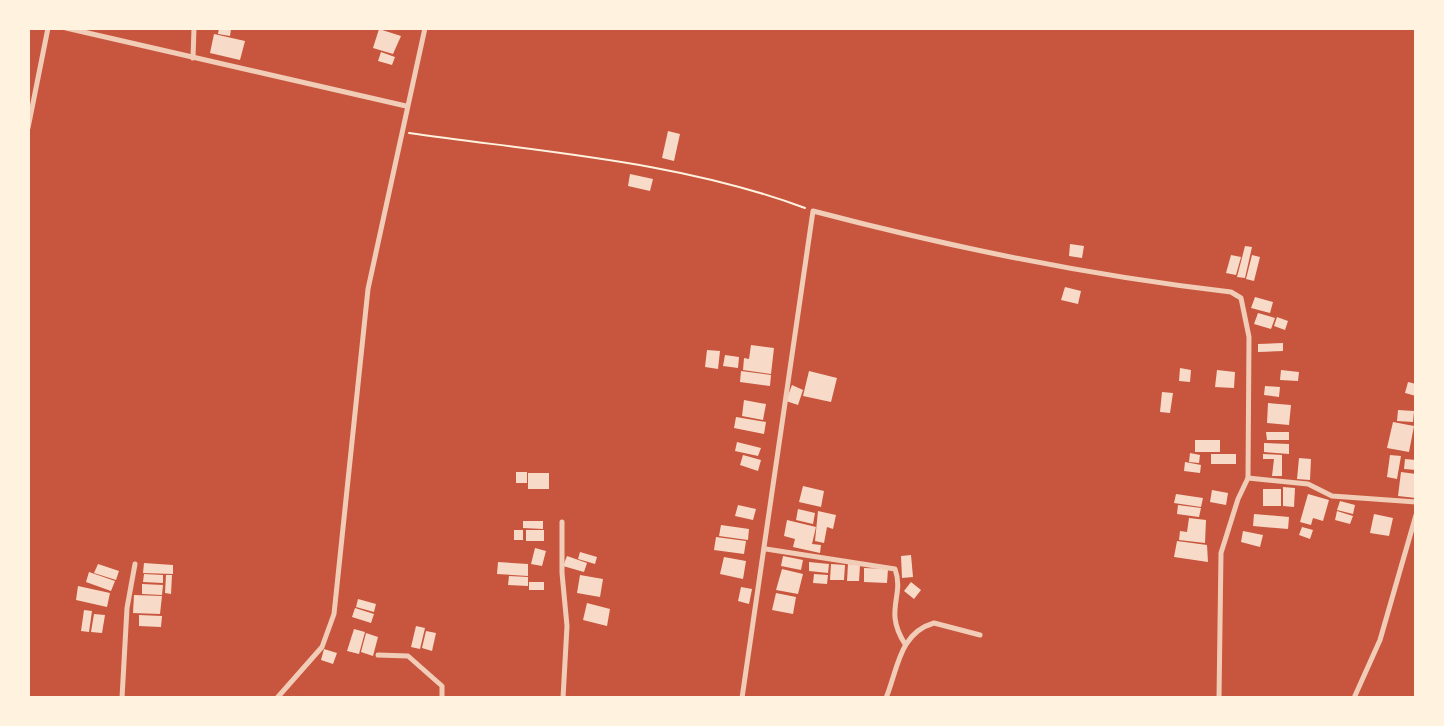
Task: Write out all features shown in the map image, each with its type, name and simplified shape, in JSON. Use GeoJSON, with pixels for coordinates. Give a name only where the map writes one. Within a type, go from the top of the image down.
{"type":"FeatureCollection","features":[{"type":"Feature","properties":{"kind":"street"},"geometry":{"type":"LineString","coordinates":[[28,128],[48,28]]}},
{"type":"Feature","properties":{"kind":"street"},"geometry":{"type":"LineString","coordinates":[[66,28],[406,106]]}},
{"type":"Feature","properties":{"kind":"street"},"geometry":{"type":"LineString","coordinates":[[193,58],[194,28]]}},
{"type":"Feature","properties":{"kind":"street"},"geometry":{"type":"LineString","coordinates":[[277,698],[322,647],[334,614],[368,289],[425,28]]}},
{"type":"Feature","properties":{"kind":"street"},"geometry":{"type":"LineString","coordinates":[[741,698],[813,211],[950,245],[1238,294],[1244,305],[1249,337],[1248,478],[1238,499],[1222,553],[1219,698]]}},
{"type":"Feature","properties":{"kind":"street"},"geometry":{"type":"LineString","coordinates":[[1248,478],[1308,484],[1332,496],[1416,502]]}},
{"type":"Feature","properties":{"kind":"street"},"geometry":{"type":"LineString","coordinates":[[1354,698],[1380,640],[1416,515]]}},
{"type":"Feature","properties":{"kind":"street"},"geometry":{"type":"LineString","coordinates":[[562,522],[562,573],[567,626],[563,698]]}},
{"type":"Feature","properties":{"kind":"street"},"geometry":{"type":"LineString","coordinates":[[765,549],[895,569],[897,581],[894,620],[905,644]]}},
{"type":"Feature","properties":{"kind":"street"},"geometry":{"type":"LineString","coordinates":[[122,698],[128,597],[135,564]]}},
{"type":"Feature","properties":{"kind":"street"},"geometry":{"type":"LineString","coordinates":[[886,698],[905,644],[914,633],[934,623],[980,635]]}},
{"type":"Feature","properties":{"kind":"street"},"geometry":{"type":"LineString","coordinates":[[378,655],[413,659],[442,686],[442,698]]}},
{"type":"Feature","properties":{"kind":"path"},"geometry":{"type":"LineString","coordinates":[[401,132],[597,159],[717,180],[813,211]]}},
{"type":"Feature","properties":{"kind":"building"},"geometry":{"type":"Polygon","coordinates":[[[219,28],[231,29],[230,36],[218,34],[219,28]]]}},
{"type":"Feature","properties":{"kind":"building"},"geometry":{"type":"Polygon","coordinates":[[[379,29],[401,36],[393,54],[373,48],[379,29]]]}},
{"type":"Feature","properties":{"kind":"building"},"geometry":{"type":"Polygon","coordinates":[[[214,34],[245,41],[240,60],[210,53],[214,34]]]}},
{"type":"Feature","properties":{"kind":"building"},"geometry":{"type":"Polygon","coordinates":[[[381,52],[395,57],[392,65],[378,61],[381,52]]]}},
{"type":"Feature","properties":{"kind":"building"},"geometry":{"type":"Polygon","coordinates":[[[668,131],[680,134],[674,161],[662,158],[668,131]]]}},
{"type":"Feature","properties":{"kind":"building"},"geometry":{"type":"Polygon","coordinates":[[[630,174],[653,179],[650,191],[628,186],[630,174]]]}},
{"type":"Feature","properties":{"kind":"building"},"geometry":{"type":"Polygon","coordinates":[[[1070,244],[1084,246],[1082,258],[1069,256],[1070,244]]]}},
{"type":"Feature","properties":{"kind":"building"},"geometry":{"type":"Polygon","coordinates":[[[1245,246],[1252,247],[1245,278],[1237,277],[1245,246]]]}},
{"type":"Feature","properties":{"kind":"building"},"geometry":{"type":"Polygon","coordinates":[[[1231,255],[1241,257],[1236,275],[1226,273],[1231,255]]]}},
{"type":"Feature","properties":{"kind":"building"},"geometry":{"type":"Polygon","coordinates":[[[1252,255],[1260,257],[1254,281],[1246,279],[1252,255]]]}},
{"type":"Feature","properties":{"kind":"building"},"geometry":{"type":"Polygon","coordinates":[[[1065,287],[1081,291],[1078,304],[1061,300],[1065,287]]]}},
{"type":"Feature","properties":{"kind":"building"},"geometry":{"type":"Polygon","coordinates":[[[1255,297],[1273,302],[1270,313],[1251,308],[1255,297]]]}},
{"type":"Feature","properties":{"kind":"building"},"geometry":{"type":"Polygon","coordinates":[[[1258,313],[1275,318],[1271,329],[1254,324],[1258,313]]]}},
{"type":"Feature","properties":{"kind":"building"},"geometry":{"type":"Polygon","coordinates":[[[1277,317],[1288,321],[1285,330],[1274,326],[1277,317]]]}},
{"type":"Feature","properties":{"kind":"building"},"geometry":{"type":"Polygon","coordinates":[[[1283,343],[1283,351],[1258,352],[1258,344],[1283,343]]]}},
{"type":"Feature","properties":{"kind":"building"},"geometry":{"type":"Polygon","coordinates":[[[751,345],[774,348],[771,374],[743,370],[744,358],[749,359],[751,345]]]}},
{"type":"Feature","properties":{"kind":"building"},"geometry":{"type":"Polygon","coordinates":[[[707,350],[720,351],[718,369],[705,367],[707,350]]]}},
{"type":"Feature","properties":{"kind":"building"},"geometry":{"type":"Polygon","coordinates":[[[725,355],[739,357],[738,368],[723,366],[725,355]]]}},
{"type":"Feature","properties":{"kind":"building"},"geometry":{"type":"Polygon","coordinates":[[[1180,368],[1191,370],[1190,382],[1179,381],[1180,368]]]}},
{"type":"Feature","properties":{"kind":"building"},"geometry":{"type":"Polygon","coordinates":[[[1217,370],[1235,372],[1234,388],[1215,387],[1217,370]]]}},
{"type":"Feature","properties":{"kind":"building"},"geometry":{"type":"Polygon","coordinates":[[[1281,370],[1299,372],[1298,381],[1280,380],[1281,370]]]}},
{"type":"Feature","properties":{"kind":"building"},"geometry":{"type":"Polygon","coordinates":[[[741,371],[771,375],[770,386],[740,382],[741,371]]]}},
{"type":"Feature","properties":{"kind":"building"},"geometry":{"type":"Polygon","coordinates":[[[809,371],[837,378],[831,402],[803,396],[809,371]]]}},
{"type":"Feature","properties":{"kind":"building"},"geometry":{"type":"Polygon","coordinates":[[[1408,382],[1416,384],[1416,396],[1405,393],[1408,382]]]}},
{"type":"Feature","properties":{"kind":"building"},"geometry":{"type":"Polygon","coordinates":[[[792,385],[803,390],[798,405],[786,401],[792,385]]]}},
{"type":"Feature","properties":{"kind":"building"},"geometry":{"type":"Polygon","coordinates":[[[1265,386],[1280,387],[1279,397],[1264,395],[1265,386]]]}},
{"type":"Feature","properties":{"kind":"building"},"geometry":{"type":"Polygon","coordinates":[[[1162,392],[1173,393],[1170,413],[1160,412],[1162,392]]]}},
{"type":"Feature","properties":{"kind":"building"},"geometry":{"type":"Polygon","coordinates":[[[744,400],[766,404],[763,420],[742,416],[744,400]]]}},
{"type":"Feature","properties":{"kind":"building"},"geometry":{"type":"Polygon","coordinates":[[[1268,403],[1291,405],[1289,425],[1267,423],[1268,403]]]}},
{"type":"Feature","properties":{"kind":"building"},"geometry":{"type":"Polygon","coordinates":[[[1398,410],[1414,411],[1413,422],[1397,421],[1398,410]]]}},
{"type":"Feature","properties":{"kind":"building"},"geometry":{"type":"Polygon","coordinates":[[[736,417],[766,422],[764,434],[734,428],[736,417]]]}},
{"type":"Feature","properties":{"kind":"building"},"geometry":{"type":"Polygon","coordinates":[[[1393,422],[1414,426],[1409,452],[1387,448],[1393,422]]]}},
{"type":"Feature","properties":{"kind":"building"},"geometry":{"type":"Polygon","coordinates":[[[1266,432],[1289,432],[1289,440],[1267,440],[1266,432]]]}},
{"type":"Feature","properties":{"kind":"building"},"geometry":{"type":"Polygon","coordinates":[[[1195,440],[1220,440],[1220,452],[1195,452],[1195,440]]]}},
{"type":"Feature","properties":{"kind":"building"},"geometry":{"type":"Polygon","coordinates":[[[737,442],[761,448],[758,456],[735,451],[737,442]]]}},
{"type":"Feature","properties":{"kind":"building"},"geometry":{"type":"Polygon","coordinates":[[[1264,443],[1289,444],[1289,454],[1264,452],[1264,443]]]}},
{"type":"Feature","properties":{"kind":"building"},"geometry":{"type":"Polygon","coordinates":[[[1190,453],[1200,455],[1199,463],[1189,462],[1190,453]]]}},
{"type":"Feature","properties":{"kind":"building"},"geometry":{"type":"Polygon","coordinates":[[[1211,454],[1236,454],[1236,464],[1211,464],[1211,454]]]}},
{"type":"Feature","properties":{"kind":"building"},"geometry":{"type":"Polygon","coordinates":[[[1263,454],[1282,455],[1282,476],[1272,476],[1274,459],[1263,459],[1263,454]]]}},
{"type":"Feature","properties":{"kind":"building"},"geometry":{"type":"Polygon","coordinates":[[[743,455],[761,460],[758,471],[740,465],[743,455]]]}},
{"type":"Feature","properties":{"kind":"building"},"geometry":{"type":"Polygon","coordinates":[[[1390,455],[1401,456],[1397,479],[1387,477],[1390,455]]]}},
{"type":"Feature","properties":{"kind":"building"},"geometry":{"type":"Polygon","coordinates":[[[1299,458],[1311,459],[1310,480],[1297,479],[1299,458]]]}},
{"type":"Feature","properties":{"kind":"building"},"geometry":{"type":"Polygon","coordinates":[[[1405,459],[1416,460],[1416,470],[1404,469],[1405,459]]]}},
{"type":"Feature","properties":{"kind":"building"},"geometry":{"type":"Polygon","coordinates":[[[1185,462],[1201,465],[1200,473],[1184,471],[1185,462]]]}},
{"type":"Feature","properties":{"kind":"building"},"geometry":{"type":"Polygon","coordinates":[[[516,472],[527,472],[527,483],[516,483],[516,472]]]}},
{"type":"Feature","properties":{"kind":"building"},"geometry":{"type":"Polygon","coordinates":[[[1401,472],[1416,474],[1416,498],[1398,496],[1401,472]]]}},
{"type":"Feature","properties":{"kind":"building"},"geometry":{"type":"Polygon","coordinates":[[[528,473],[549,473],[549,489],[528,489],[528,473]]]}},
{"type":"Feature","properties":{"kind":"building"},"geometry":{"type":"Polygon","coordinates":[[[803,486],[824,491],[821,507],[799,502],[803,486]]]}},
{"type":"Feature","properties":{"kind":"building"},"geometry":{"type":"Polygon","coordinates":[[[1283,487],[1295,488],[1294,507],[1283,506],[1283,487]]]}},
{"type":"Feature","properties":{"kind":"building"},"geometry":{"type":"Polygon","coordinates":[[[1263,489],[1281,489],[1281,506],[1263,506],[1263,489]]]}},
{"type":"Feature","properties":{"kind":"building"},"geometry":{"type":"Polygon","coordinates":[[[1212,490],[1228,493],[1226,505],[1210,502],[1212,490]]]}},
{"type":"Feature","properties":{"kind":"building"},"geometry":{"type":"Polygon","coordinates":[[[1176,494],[1203,498],[1201,507],[1174,503],[1176,494]]]}},
{"type":"Feature","properties":{"kind":"building"},"geometry":{"type":"Polygon","coordinates":[[[1308,494],[1329,500],[1323,521],[1313,518],[1311,525],[1300,522],[1308,494]]]}},
{"type":"Feature","properties":{"kind":"building"},"geometry":{"type":"Polygon","coordinates":[[[1340,501],[1355,505],[1353,514],[1337,510],[1340,501]]]}},
{"type":"Feature","properties":{"kind":"building"},"geometry":{"type":"Polygon","coordinates":[[[738,505],[756,509],[753,520],[735,516],[738,505]]]}},
{"type":"Feature","properties":{"kind":"building"},"geometry":{"type":"Polygon","coordinates":[[[1178,505],[1201,508],[1199,517],[1177,514],[1178,505]]]}},
{"type":"Feature","properties":{"kind":"building"},"geometry":{"type":"Polygon","coordinates":[[[798,509],[815,513],[813,524],[796,520],[798,509]]]}},
{"type":"Feature","properties":{"kind":"building"},"geometry":{"type":"Polygon","coordinates":[[[818,511],[836,515],[833,529],[827,527],[824,543],[815,541],[818,511]]]}},
{"type":"Feature","properties":{"kind":"building"},"geometry":{"type":"Polygon","coordinates":[[[1337,511],[1353,516],[1350,524],[1335,520],[1337,511]]]}},
{"type":"Feature","properties":{"kind":"building"},"geometry":{"type":"Polygon","coordinates":[[[1254,514],[1289,517],[1288,529],[1253,526],[1254,514]]]}},
{"type":"Feature","properties":{"kind":"building"},"geometry":{"type":"Polygon","coordinates":[[[1374,514],[1393,518],[1389,536],[1370,533],[1374,514]]]}},
{"type":"Feature","properties":{"kind":"building"},"geometry":{"type":"Polygon","coordinates":[[[1189,518],[1206,520],[1205,543],[1179,540],[1180,531],[1187,532],[1189,518]]]}},
{"type":"Feature","properties":{"kind":"building"},"geometry":{"type":"Polygon","coordinates":[[[787,520],[816,527],[812,544],[821,545],[820,553],[793,547],[795,539],[784,536],[787,520]]]}},
{"type":"Feature","properties":{"kind":"building"},"geometry":{"type":"Polygon","coordinates":[[[523,521],[543,521],[543,529],[523,528],[523,521]]]}},
{"type":"Feature","properties":{"kind":"building"},"geometry":{"type":"Polygon","coordinates":[[[721,525],[749,529],[748,540],[719,536],[721,525]]]}},
{"type":"Feature","properties":{"kind":"building"},"geometry":{"type":"Polygon","coordinates":[[[1302,527],[1313,530],[1310,539],[1299,535],[1302,527]]]}},
{"type":"Feature","properties":{"kind":"building"},"geometry":{"type":"Polygon","coordinates":[[[514,530],[523,530],[523,540],[514,540],[514,530]]]}},
{"type":"Feature","properties":{"kind":"building"},"geometry":{"type":"Polygon","coordinates":[[[526,530],[544,530],[544,541],[526,541],[526,530]]]}},
{"type":"Feature","properties":{"kind":"building"},"geometry":{"type":"Polygon","coordinates":[[[1243,531],[1263,535],[1260,547],[1241,542],[1243,531]]]}},
{"type":"Feature","properties":{"kind":"building"},"geometry":{"type":"Polygon","coordinates":[[[716,537],[746,541],[744,554],[714,550],[716,537]]]}},
{"type":"Feature","properties":{"kind":"building"},"geometry":{"type":"Polygon","coordinates":[[[1177,541],[1207,545],[1208,562],[1174,557],[1177,541]]]}},
{"type":"Feature","properties":{"kind":"building"},"geometry":{"type":"Polygon","coordinates":[[[535,548],[546,551],[542,566],[531,564],[535,548]]]}},
{"type":"Feature","properties":{"kind":"building"},"geometry":{"type":"Polygon","coordinates":[[[580,552],[597,557],[595,564],[578,559],[580,552]]]}},
{"type":"Feature","properties":{"kind":"building"},"geometry":{"type":"Polygon","coordinates":[[[911,555],[913,577],[902,578],[901,556],[911,555]]]}},
{"type":"Feature","properties":{"kind":"building"},"geometry":{"type":"Polygon","coordinates":[[[567,556],[587,563],[584,572],[563,566],[567,556]]]}},
{"type":"Feature","properties":{"kind":"building"},"geometry":{"type":"Polygon","coordinates":[[[783,556],[803,560],[801,570],[781,566],[783,556]]]}},
{"type":"Feature","properties":{"kind":"building"},"geometry":{"type":"Polygon","coordinates":[[[724,557],[746,561],[743,579],[720,574],[724,557]]]}},
{"type":"Feature","properties":{"kind":"building"},"geometry":{"type":"Polygon","coordinates":[[[498,562],[528,564],[528,576],[497,574],[498,562]]]}},
{"type":"Feature","properties":{"kind":"building"},"geometry":{"type":"Polygon","coordinates":[[[809,562],[829,564],[828,573],[809,571],[809,562]]]}},
{"type":"Feature","properties":{"kind":"building"},"geometry":{"type":"Polygon","coordinates":[[[144,563],[173,565],[173,574],[143,573],[144,563]]]}},
{"type":"Feature","properties":{"kind":"building"},"geometry":{"type":"Polygon","coordinates":[[[98,564],[119,571],[116,580],[94,573],[98,564]]]}},
{"type":"Feature","properties":{"kind":"building"},"geometry":{"type":"Polygon","coordinates":[[[831,564],[845,565],[844,580],[830,580],[831,564]]]}},
{"type":"Feature","properties":{"kind":"building"},"geometry":{"type":"Polygon","coordinates":[[[848,564],[860,565],[859,581],[847,581],[848,564]]]}},
{"type":"Feature","properties":{"kind":"building"},"geometry":{"type":"Polygon","coordinates":[[[864,568],[888,569],[887,583],[864,582],[864,568]]]}},
{"type":"Feature","properties":{"kind":"building"},"geometry":{"type":"Polygon","coordinates":[[[782,569],[803,574],[798,594],[776,590],[782,569]]]}},
{"type":"Feature","properties":{"kind":"building"},"geometry":{"type":"Polygon","coordinates":[[[89,572],[115,581],[111,591],[86,582],[89,572]]]}},
{"type":"Feature","properties":{"kind":"building"},"geometry":{"type":"Polygon","coordinates":[[[144,574],[163,575],[163,583],[143,582],[144,574]]]}},
{"type":"Feature","properties":{"kind":"building"},"geometry":{"type":"Polygon","coordinates":[[[814,574],[828,575],[827,584],[813,583],[814,574]]]}},
{"type":"Feature","properties":{"kind":"building"},"geometry":{"type":"Polygon","coordinates":[[[166,575],[172,575],[171,594],[165,593],[166,575]]]}},
{"type":"Feature","properties":{"kind":"building"},"geometry":{"type":"Polygon","coordinates":[[[580,575],[603,579],[600,597],[577,593],[580,575]]]}},
{"type":"Feature","properties":{"kind":"building"},"geometry":{"type":"Polygon","coordinates":[[[509,576],[528,577],[528,586],[508,585],[509,576]]]}},
{"type":"Feature","properties":{"kind":"building"},"geometry":{"type":"Polygon","coordinates":[[[529,582],[544,582],[544,590],[529,590],[529,582]]]}},
{"type":"Feature","properties":{"kind":"building"},"geometry":{"type":"Polygon","coordinates":[[[911,582],[921,590],[914,599],[904,591],[911,582]]]}},
{"type":"Feature","properties":{"kind":"building"},"geometry":{"type":"Polygon","coordinates":[[[142,584],[163,585],[162,595],[142,594],[142,584]]]}},
{"type":"Feature","properties":{"kind":"building"},"geometry":{"type":"Polygon","coordinates":[[[78,586],[110,593],[107,607],[76,600],[78,586]]]}},
{"type":"Feature","properties":{"kind":"building"},"geometry":{"type":"Polygon","coordinates":[[[741,587],[752,589],[749,604],[738,601],[741,587]]]}},
{"type":"Feature","properties":{"kind":"building"},"geometry":{"type":"Polygon","coordinates":[[[776,593],[796,597],[793,614],[772,610],[776,593]]]}},
{"type":"Feature","properties":{"kind":"building"},"geometry":{"type":"Polygon","coordinates":[[[134,595],[162,596],[160,614],[133,613],[134,595]]]}},
{"type":"Feature","properties":{"kind":"building"},"geometry":{"type":"Polygon","coordinates":[[[358,599],[376,604],[374,612],[356,607],[358,599]]]}},
{"type":"Feature","properties":{"kind":"building"},"geometry":{"type":"Polygon","coordinates":[[[587,603],[610,609],[607,626],[583,620],[587,603]]]}},
{"type":"Feature","properties":{"kind":"building"},"geometry":{"type":"Polygon","coordinates":[[[355,608],[374,614],[371,623],[352,617],[355,608]]]}},
{"type":"Feature","properties":{"kind":"building"},"geometry":{"type":"Polygon","coordinates":[[[84,610],[92,611],[89,632],[81,631],[84,610]]]}},
{"type":"Feature","properties":{"kind":"building"},"geometry":{"type":"Polygon","coordinates":[[[94,614],[105,615],[102,633],[91,632],[94,614]]]}},
{"type":"Feature","properties":{"kind":"building"},"geometry":{"type":"Polygon","coordinates":[[[139,615],[162,616],[161,627],[139,626],[139,615]]]}},
{"type":"Feature","properties":{"kind":"building"},"geometry":{"type":"Polygon","coordinates":[[[416,626],[425,628],[420,649],[411,647],[416,626]]]}},
{"type":"Feature","properties":{"kind":"building"},"geometry":{"type":"Polygon","coordinates":[[[354,629],[365,632],[359,654],[347,651],[354,629]]]}},
{"type":"Feature","properties":{"kind":"building"},"geometry":{"type":"Polygon","coordinates":[[[426,631],[436,633],[432,651],[422,648],[426,631]]]}},
{"type":"Feature","properties":{"kind":"building"},"geometry":{"type":"Polygon","coordinates":[[[366,633],[378,637],[373,656],[361,652],[366,633]]]}},
{"type":"Feature","properties":{"kind":"building"},"geometry":{"type":"Polygon","coordinates":[[[324,649],[337,653],[333,664],[321,660],[324,649]]]}}]}
